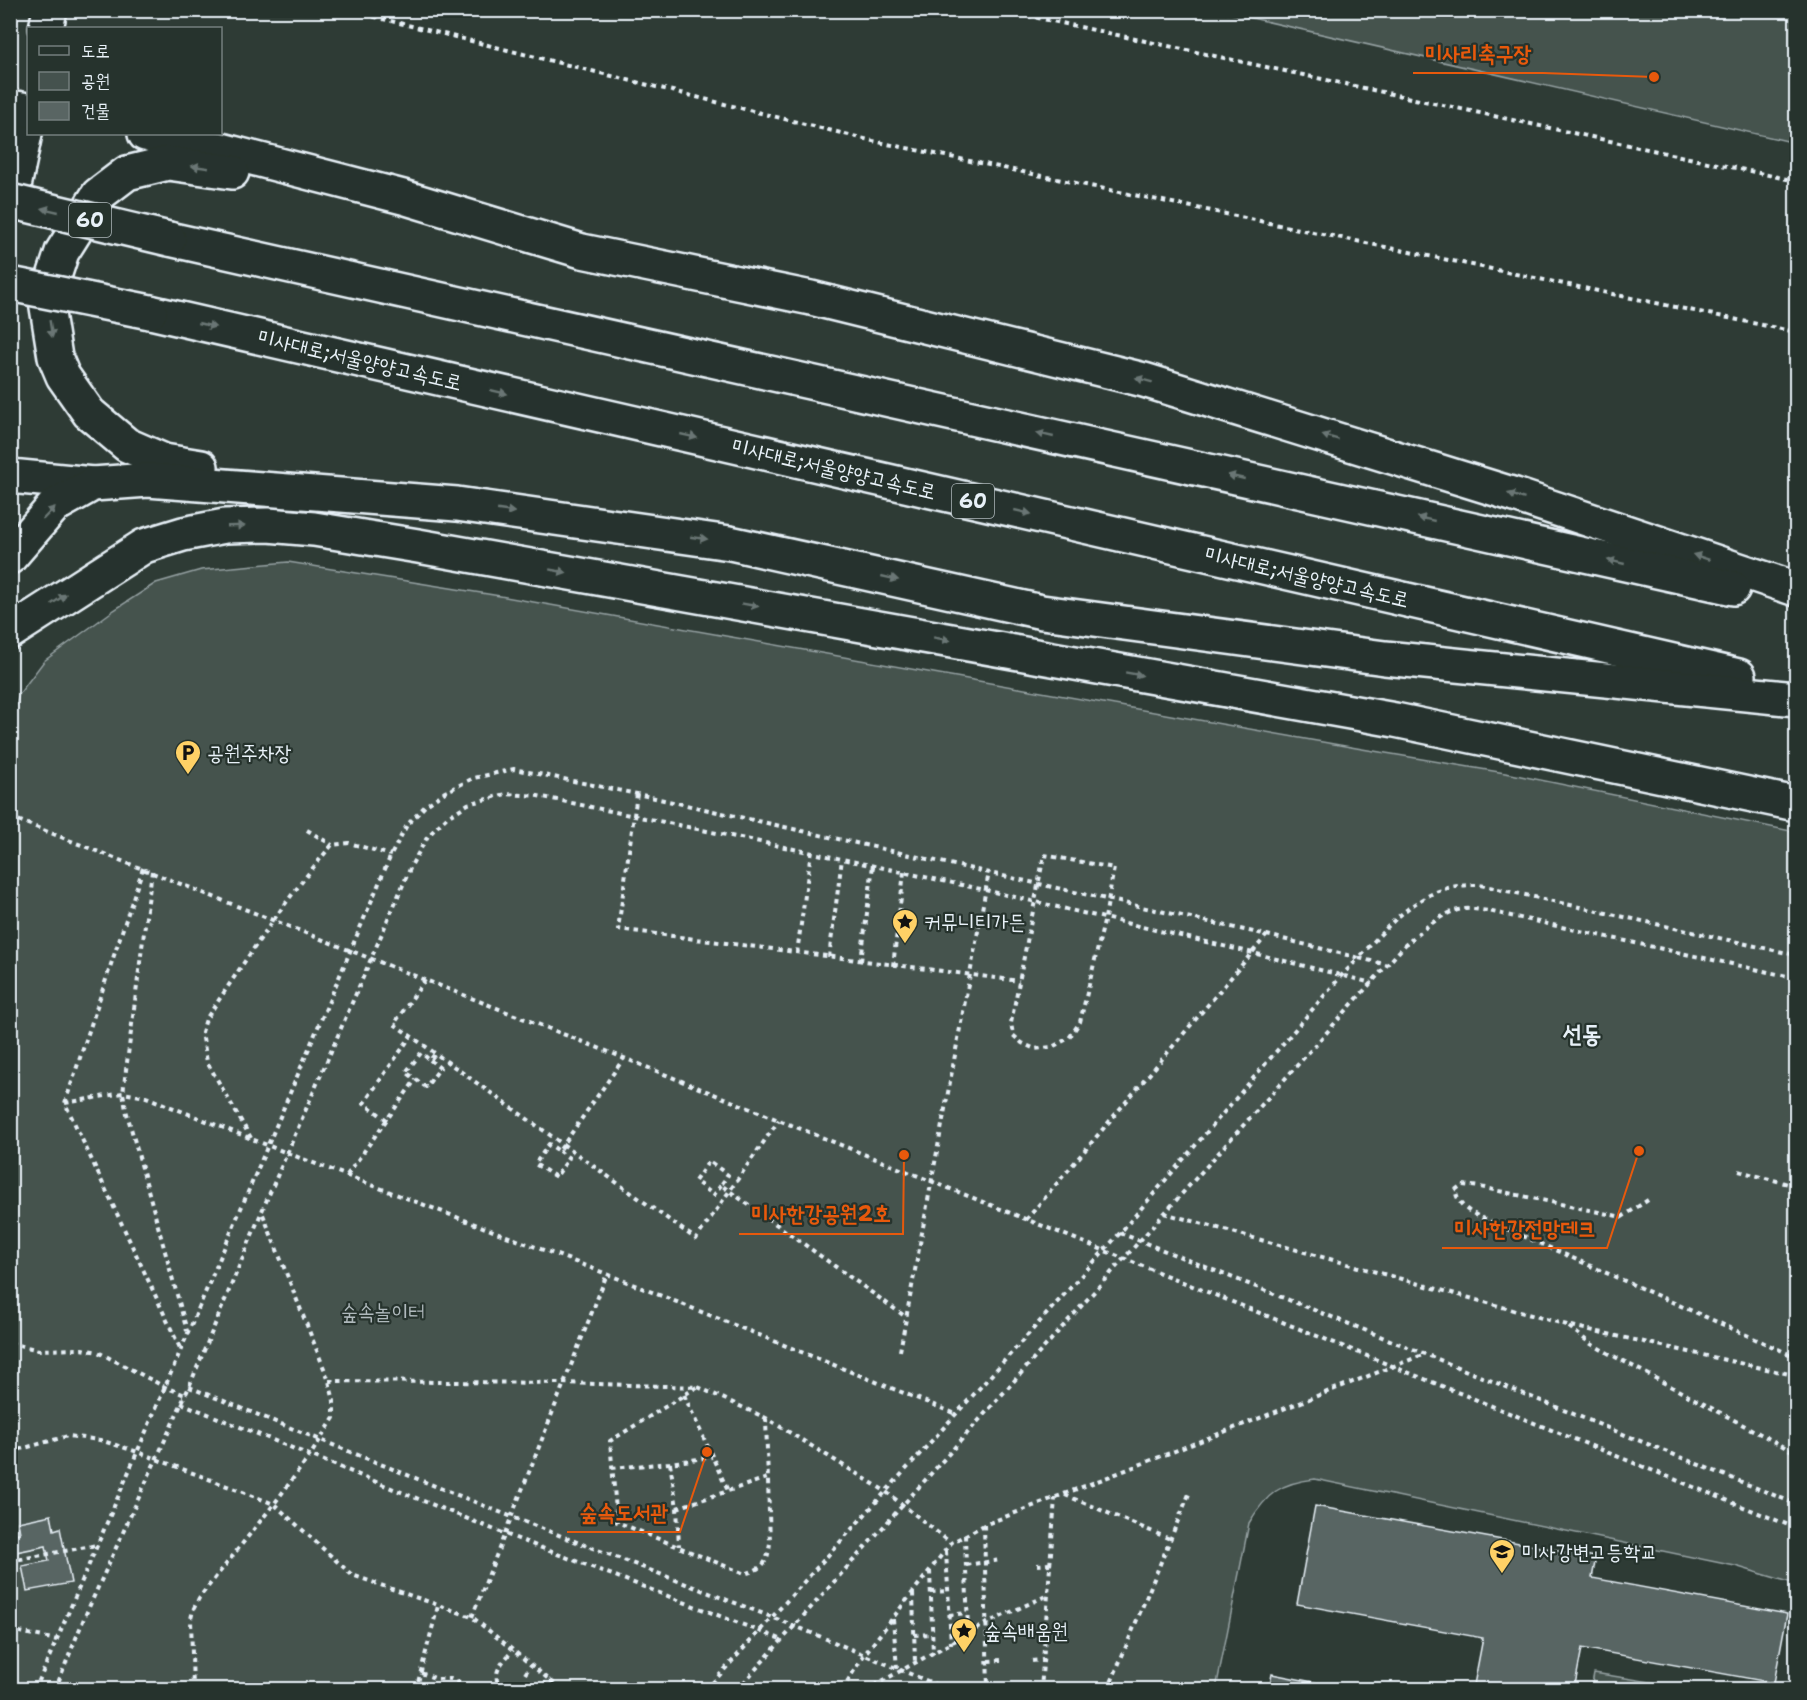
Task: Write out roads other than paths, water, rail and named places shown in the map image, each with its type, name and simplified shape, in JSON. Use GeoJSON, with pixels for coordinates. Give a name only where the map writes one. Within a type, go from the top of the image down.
{"type":"FeatureCollection","features":[{"type":"Feature","properties":{"kind":"main road"},"geometry":{"type":"LineString","coordinates":[[46,27],[50,10]]}},
{"type":"Feature","properties":{"kind":"main road"},"geometry":{"type":"LineString","coordinates":[[10,107],[27,110]]}},
{"type":"Feature","properties":{"kind":"main road"},"geometry":{"type":"LineString","coordinates":[[10,206],[27,124]]}},
{"type":"Feature","properties":{"kind":"main road"},"geometry":{"type":"LineString","coordinates":[[150,135],[202,145],[403,197],[582,251],[811,298],[1144,380],[1515,495],[1797,589]]}},
{"type":"Feature","properties":{"kind":"main road"},"geometry":{"type":"LineString","coordinates":[[403,197],[168,163],[127,173],[98,195],[62,252],[46,301],[55,357],[63,376],[89,413],[127,445],[164,461],[730,543],[1042,612],[1385,658],[1797,699]]}},
{"type":"Feature","properties":{"kind":"main road","name":"60"},"geometry":{"type":"LineString","coordinates":[[10,201],[1797,602]]}},
{"type":"Feature","properties":{"kind":"main road","name":"미사대로;서울양양고속도로"},"geometry":{"type":"LineString","coordinates":[[10,284],[150,312],[1797,689]]}},
{"type":"Feature","properties":{"kind":"main road"},"geometry":{"type":"LineString","coordinates":[[10,476],[93,484],[148,480],[457,504]]}},
{"type":"Feature","properties":{"kind":"main road"},"geometry":{"type":"LineString","coordinates":[[10,557],[54,506],[93,484]]}},
{"type":"Feature","properties":{"kind":"main road"},"geometry":{"type":"LineString","coordinates":[[10,632],[144,546],[183,534],[225,526],[268,525],[418,546],[1395,720],[1797,804]]}},
{"type":"Feature","properties":{"kind":"place","name":"미사리축구장"},"geometry":{"type":"Point","coordinates":[1654,77]}},
{"type":"Feature","properties":{"kind":"place","name":"공원주차장"},"geometry":{"type":"Point","coordinates":[188,776]}},
{"type":"Feature","properties":{"kind":"place","name":"커뮤니티가든"},"geometry":{"type":"Point","coordinates":[905,945]}},
{"type":"Feature","properties":{"kind":"place","name":"미사한강전망데크"},"geometry":{"type":"Point","coordinates":[1639,1151]}},
{"type":"Feature","properties":{"kind":"place","name":"미사한강공원2호"},"geometry":{"type":"Point","coordinates":[904,1155]}},
{"type":"Feature","properties":{"kind":"place","name":"숲속도서관"},"geometry":{"type":"Point","coordinates":[707,1452]}},
{"type":"Feature","properties":{"kind":"place","name":"미사강변고등학교"},"geometry":{"type":"Point","coordinates":[1502,1575]}},
{"type":"Feature","properties":{"kind":"place","name":"숲속배움원"},"geometry":{"type":"Point","coordinates":[964,1654]}},
{"type":"Feature","properties":{"kind":"district","name":"선동"},"geometry":{"type":"Point","coordinates":[1582,1034]}},
{"type":"Feature","properties":{"kind":"park label","name":"숲속놀이터"},"geometry":{"type":"Point","coordinates":[383,1312]}}]}
